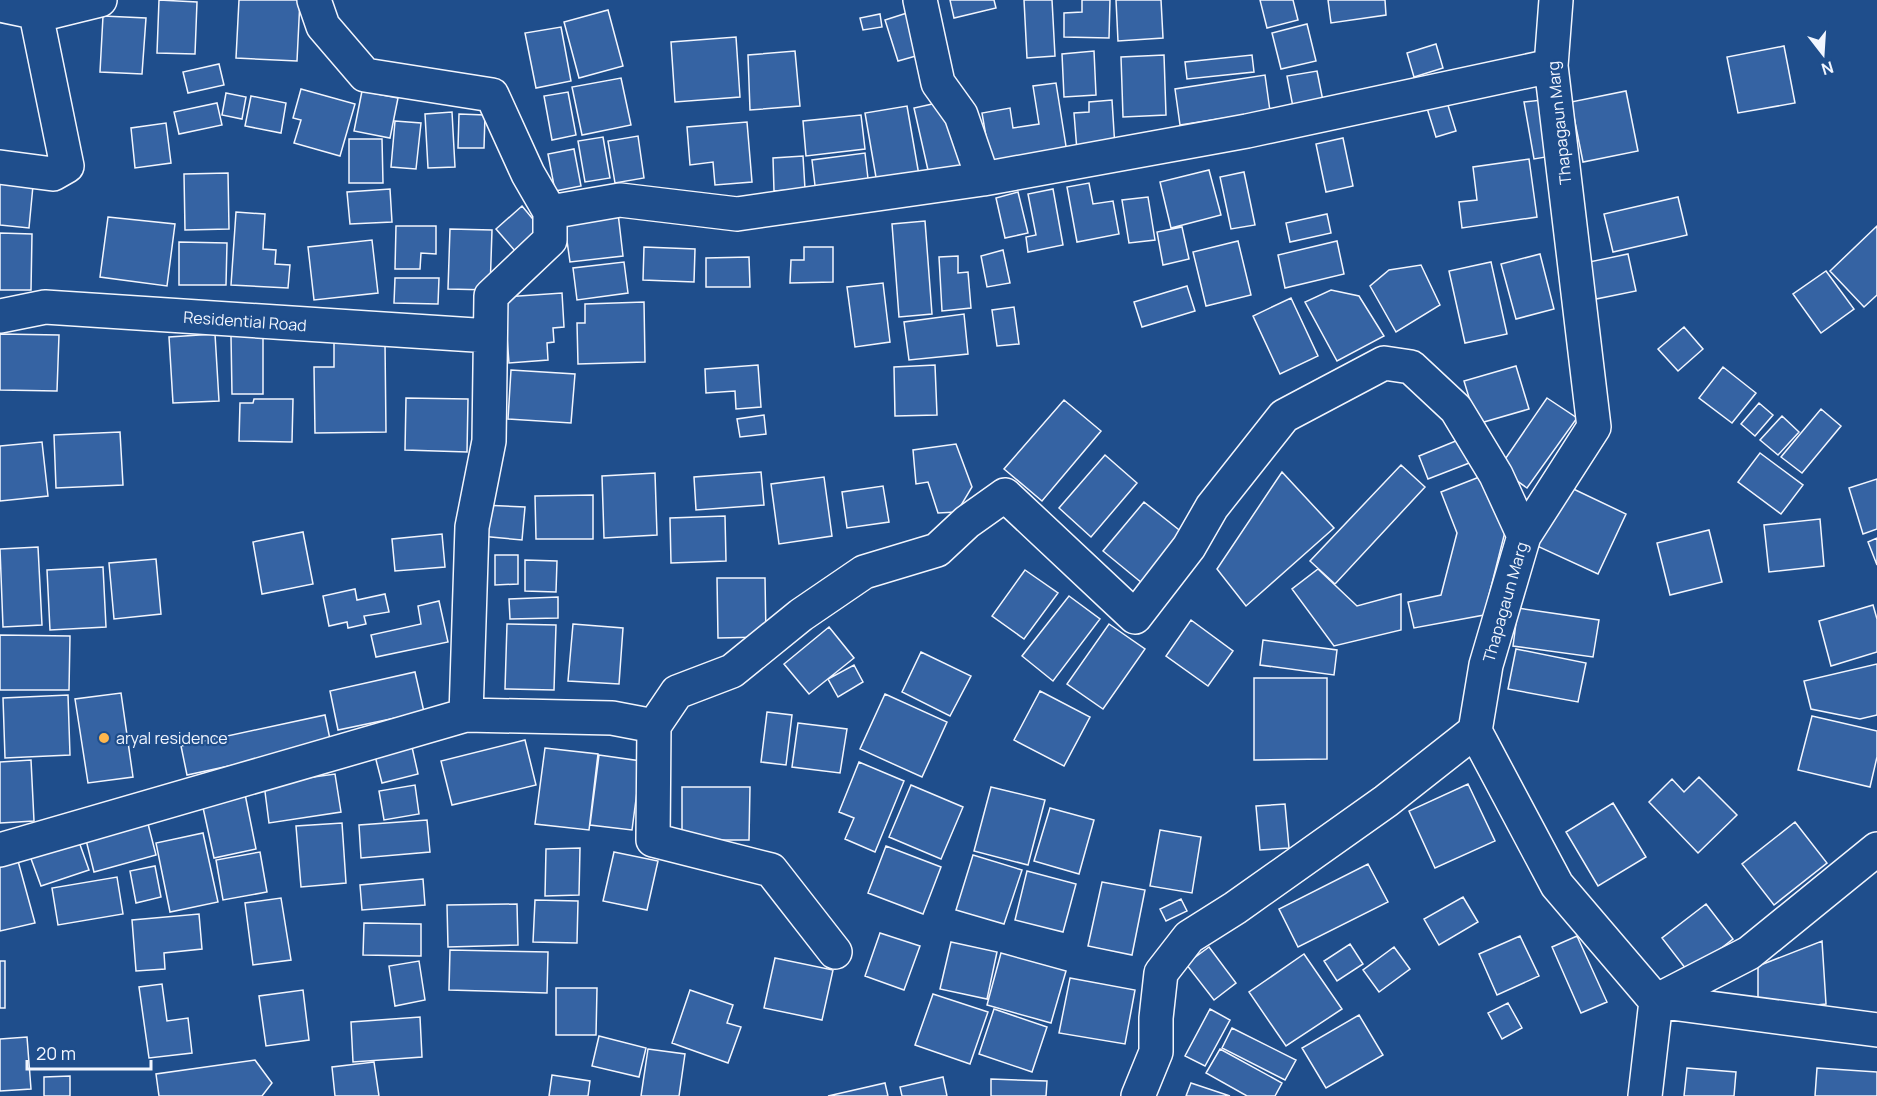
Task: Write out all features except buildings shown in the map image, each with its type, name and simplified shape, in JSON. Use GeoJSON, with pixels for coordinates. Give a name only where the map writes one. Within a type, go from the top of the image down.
{"type":"FeatureCollection","features":[{"type":"Feature","properties":{"kind":"street"},"geometry":{"type":"LineString","coordinates":[[0,4],[44,15],[100,0]]}},
{"type":"Feature","properties":{"kind":"street"},"geometry":{"type":"LineString","coordinates":[[314,0],[323,26],[365,75],[492,95],[528,174],[550,212],[550,240],[491,296],[489,441],[472,527],[466,715]]}},
{"type":"Feature","properties":{"kind":"street"},"geometry":{"type":"LineString","coordinates":[[920,0],[938,83],[961,115],[983,179]]}},
{"type":"Feature","properties":{"kind":"street","name":"Thapagaun Marg"},"geometry":{"type":"LineString","coordinates":[[1475,731],[1486,665],[1524,536],[1593,427],[1551,66],[1556,0]]}},
{"type":"Feature","properties":{"kind":"street"},"geometry":{"type":"LineString","coordinates":[[0,167],[53,174],[67,166],[38,24],[44,15]]}},
{"type":"Feature","properties":{"kind":"street"},"geometry":{"type":"LineString","coordinates":[[550,212],[620,200],[737,214],[983,179],[1247,131],[1551,66]]}},
{"type":"Feature","properties":{"kind":"street","name":"Residential Road"},"geometry":{"type":"LineString","coordinates":[[0,316],[45,307],[490,336]]}},
{"type":"Feature","properties":{"kind":"street"},"geometry":{"type":"LineString","coordinates":[[835,952],[771,870],[653,840],[654,726],[677,692],[732,671],[801,615],[864,572],[937,550],[967,522],[1005,495],[1135,617],[1189,547],[1212,507],[1284,417],[1384,363],[1411,367],[1456,409],[1496,475],[1524,536]]}},
{"type":"Feature","properties":{"kind":"street"},"geometry":{"type":"LineString","coordinates":[[0,850],[466,715],[612,718],[654,726]]}},
{"type":"Feature","properties":{"kind":"street"},"geometry":{"type":"LineString","coordinates":[[1138,1096],[1156,1052],[1156,1018],[1161,973],[1189,937],[1235,908],[1386,801],[1475,731],[1557,885],[1656,1001],[1877,1030]]}},
{"type":"Feature","properties":{"kind":"street"},"geometry":{"type":"LineString","coordinates":[[1656,1001],[1749,953],[1877,849]]}},
{"type":"Feature","properties":{"kind":"street"},"geometry":{"type":"LineString","coordinates":[[1645,1096],[1656,1001]]}},
{"type":"Feature","properties":{"kind":"place","name":"aryal residence"},"geometry":{"type":"Point","coordinates":[104,738]}}]}
